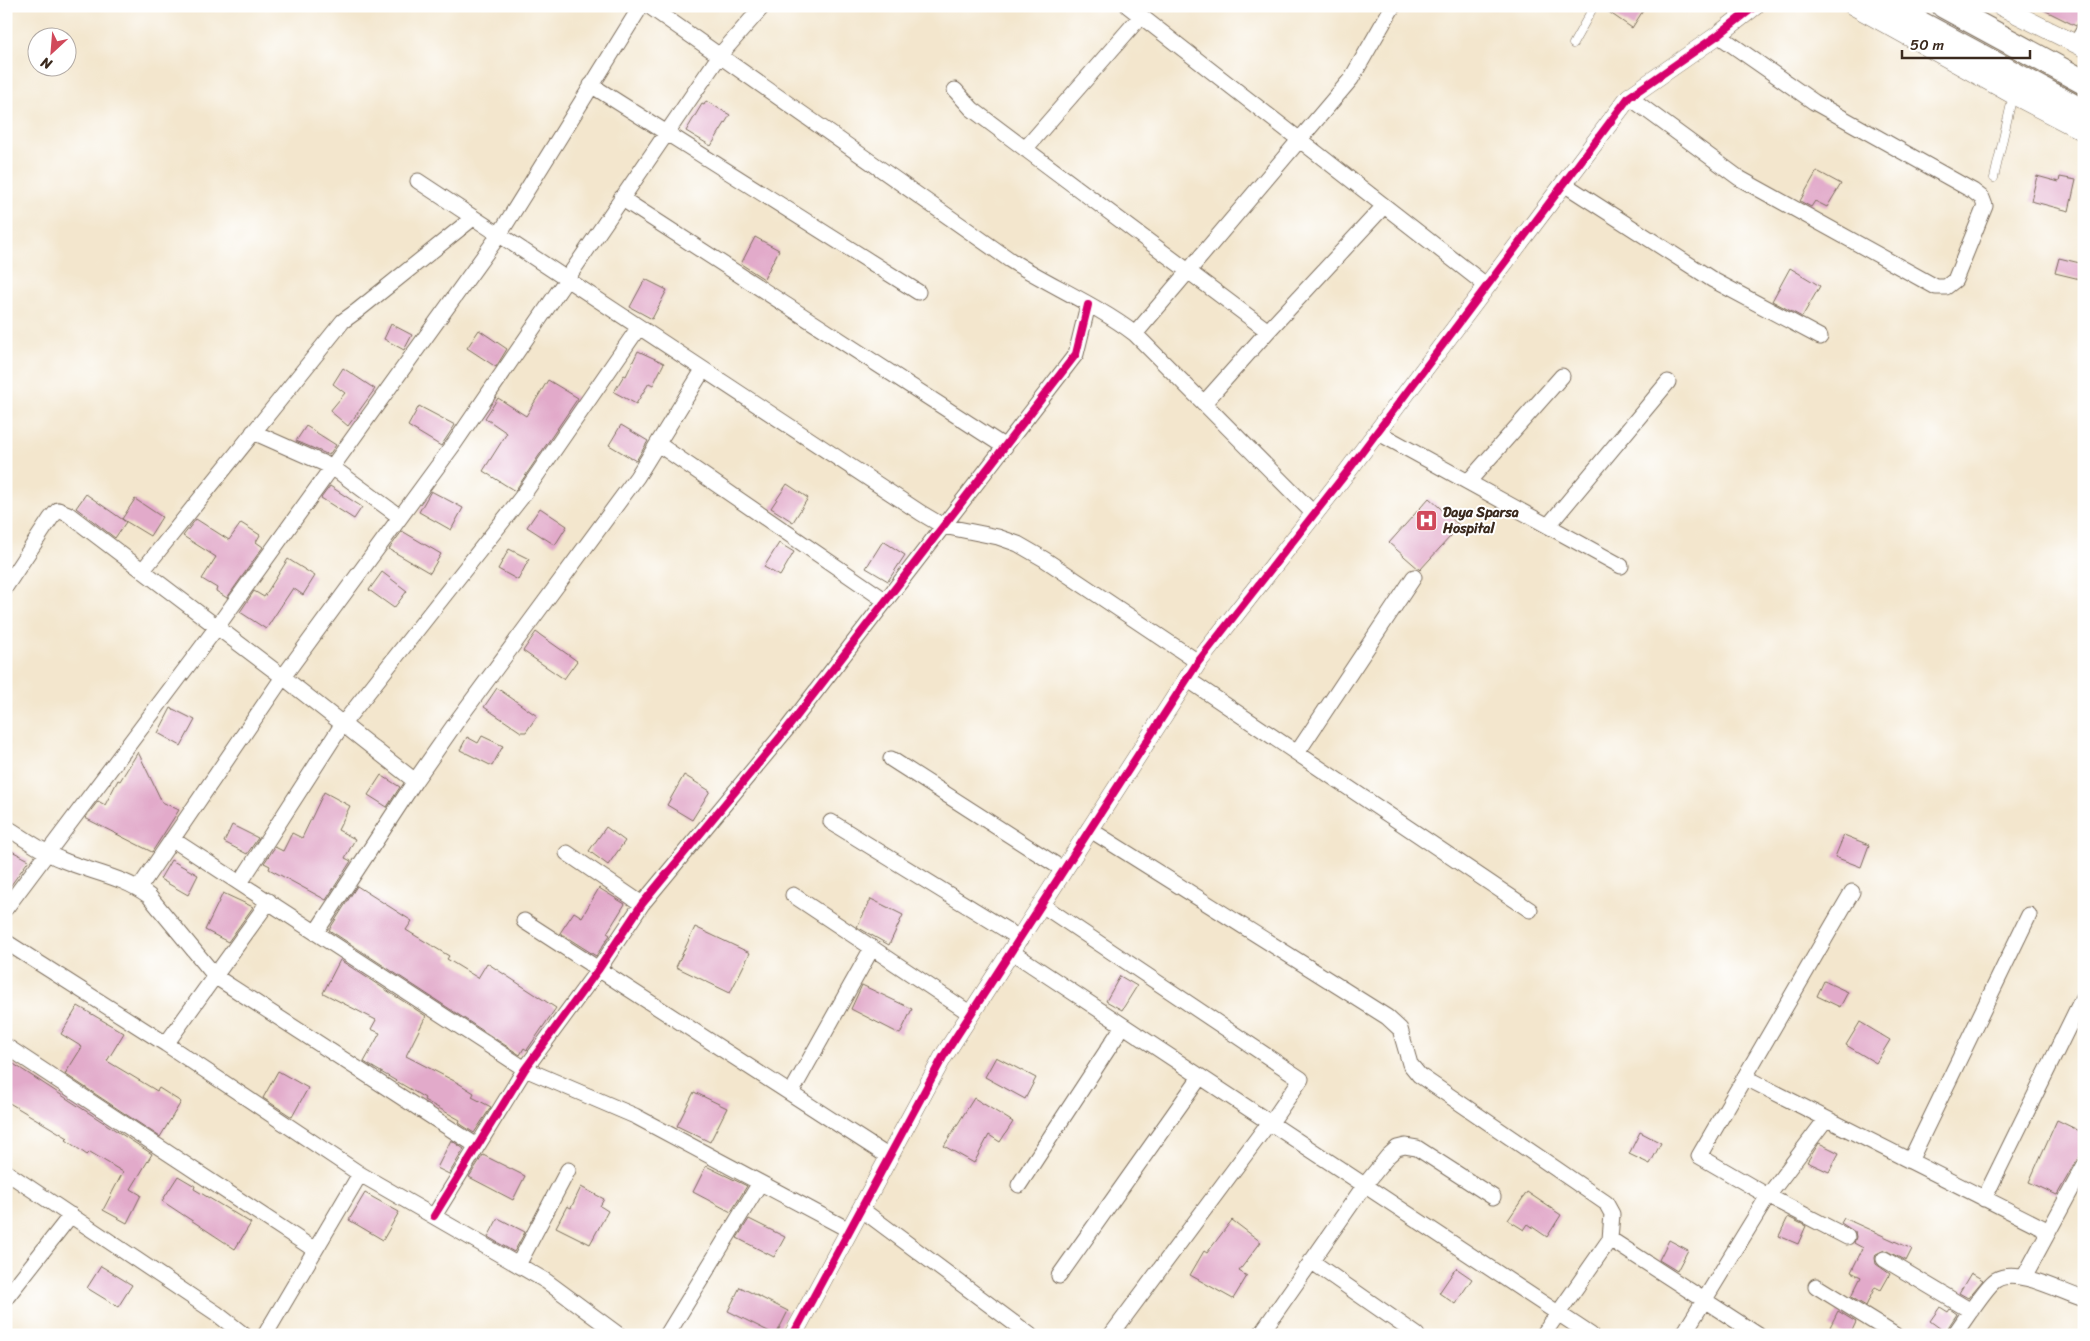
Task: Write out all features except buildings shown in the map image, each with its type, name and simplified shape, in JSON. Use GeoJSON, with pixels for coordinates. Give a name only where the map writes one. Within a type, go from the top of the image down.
{"type":"FeatureCollection","features":[{"type":"Feature","properties":{"kind":"highway"},"geometry":{"type":"LineString","coordinates":[[1888,6],[2084,112]]}},
{"type":"Feature","properties":{"kind":"highway"},"geometry":{"type":"LineString","coordinates":[[1944,6],[2084,82]]}},
{"type":"Feature","properties":{"kind":"street"},"geometry":{"type":"LineString","coordinates":[[6,908],[217,627],[499,235],[641,6]]}},
{"type":"Feature","properties":{"kind":"street"},"geometry":{"type":"LineString","coordinates":[[649,6],[1003,255],[1035,276],[1117,320],[1134,334],[1314,514]]}},
{"type":"Feature","properties":{"kind":"street"},"geometry":{"type":"LineString","coordinates":[[138,888],[283,677],[454,444],[720,55],[763,6]]}},
{"type":"Feature","properties":{"kind":"street"},"geometry":{"type":"LineString","coordinates":[[1128,6],[1487,286]]}},
{"type":"Feature","properties":{"kind":"street"},"geometry":{"type":"LineString","coordinates":[[1134,334],[1351,79],[1393,6]]}},
{"type":"Feature","properties":{"kind":"street"},"geometry":{"type":"LineString","coordinates":[[793,1335],[943,1058],[1198,662],[1378,432],[1629,97],[1718,35],[1755,6]]}},
{"type":"Feature","properties":{"kind":"street"},"geometry":{"type":"LineString","coordinates":[[1853,6],[2013,95],[2084,132]]}},
{"type":"Feature","properties":{"kind":"street"},"geometry":{"type":"LineString","coordinates":[[2000,6],[2081,41]]}},
{"type":"Feature","properties":{"kind":"street"},"geometry":{"type":"LineString","coordinates":[[1025,149],[1142,16]]}},
{"type":"Feature","properties":{"kind":"street"},"geometry":{"type":"LineString","coordinates":[[1629,97],[1739,178],[1936,287],[1946,287],[1955,280],[1985,206],[1982,198],[1973,191],[1814,102],[1718,35]]}},
{"type":"Feature","properties":{"kind":"street"},"geometry":{"type":"LineString","coordinates":[[592,86],[918,292]]}},
{"type":"Feature","properties":{"kind":"street"},"geometry":{"type":"LineString","coordinates":[[955,90],[972,109],[1268,331]]}},
{"type":"Feature","properties":{"kind":"street"},"geometry":{"type":"LineString","coordinates":[[418,181],[943,526],[998,537],[1018,544],[1044,559],[1198,662]]}},
{"type":"Feature","properties":{"kind":"street"},"geometry":{"type":"LineString","coordinates":[[1564,184],[1713,280],[1820,337]]}},
{"type":"Feature","properties":{"kind":"street"},"geometry":{"type":"LineString","coordinates":[[621,198],[1005,447]]}},
{"type":"Feature","properties":{"kind":"street"},"geometry":{"type":"LineString","coordinates":[[1204,404],[1268,331],[1384,206]]}},
{"type":"Feature","properties":{"kind":"street"},"geometry":{"type":"LineString","coordinates":[[143,570],[343,320],[357,311],[473,218]]}},
{"type":"Feature","properties":{"kind":"street"},"geometry":{"type":"LineString","coordinates":[[434,1216],[525,1069],[598,970],[642,904],[786,730],[1076,354],[1088,305]]}},
{"type":"Feature","properties":{"kind":"street"},"geometry":{"type":"LineString","coordinates":[[240,882],[342,724],[521,498],[639,327]]}},
{"type":"Feature","properties":{"kind":"street"},"geometry":{"type":"LineString","coordinates":[[316,932],[415,781],[637,477],[704,370]]}},
{"type":"Feature","properties":{"kind":"street"},"geometry":{"type":"LineString","coordinates":[[1468,482],[1562,376]]}},
{"type":"Feature","properties":{"kind":"street"},"geometry":{"type":"LineString","coordinates":[[1548,526],[1668,382]]}},
{"type":"Feature","properties":{"kind":"street"},"geometry":{"type":"LineString","coordinates":[[253,432],[332,467],[400,517]]}},
{"type":"Feature","properties":{"kind":"street"},"geometry":{"type":"LineString","coordinates":[[1378,432],[1621,566]]}},
{"type":"Feature","properties":{"kind":"street"},"geometry":{"type":"LineString","coordinates":[[658,444],[886,601]]}},
{"type":"Feature","properties":{"kind":"street"},"geometry":{"type":"LineString","coordinates":[[6,586],[51,518],[58,510],[68,514],[283,677],[415,781]]}},
{"type":"Feature","properties":{"kind":"street"},"geometry":{"type":"LineString","coordinates":[[1297,753],[1414,577]]}},
{"type":"Feature","properties":{"kind":"street"},"geometry":{"type":"LineString","coordinates":[[1187,679],[1530,910]]}},
{"type":"Feature","properties":{"kind":"street"},"geometry":{"type":"LineString","coordinates":[[891,759],[1064,870]]}},
{"type":"Feature","properties":{"kind":"street"},"geometry":{"type":"LineString","coordinates":[[831,822],[1016,945],[1123,1026],[1364,1186],[1559,1312],[1591,1335]]}},
{"type":"Feature","properties":{"kind":"street"},"geometry":{"type":"LineString","coordinates":[[6,827],[48,854],[138,888],[150,896],[216,977],[477,1146]]}},
{"type":"Feature","properties":{"kind":"street"},"geometry":{"type":"LineString","coordinates":[[1089,829],[1387,1017],[1400,1029],[1410,1064],[1418,1075],[1606,1203],[1612,1214],[1610,1239],[1543,1335]]}},
{"type":"Feature","properties":{"kind":"street"},"geometry":{"type":"LineString","coordinates":[[172,839],[525,1069],[635,1116],[849,1230]]}},
{"type":"Feature","properties":{"kind":"street"},"geometry":{"type":"LineString","coordinates":[[567,853],[642,904]]}},
{"type":"Feature","properties":{"kind":"street"},"geometry":{"type":"LineString","coordinates":[[1847,1238],[1768,1196],[1699,1156],[1746,1078],[1852,892]]}},
{"type":"Feature","properties":{"kind":"street"},"geometry":{"type":"LineString","coordinates":[[793,895],[971,1014]]}},
{"type":"Feature","properties":{"kind":"street"},"geometry":{"type":"LineString","coordinates":[[166,1044],[269,901]]}},
{"type":"Feature","properties":{"kind":"street"},"geometry":{"type":"LineString","coordinates":[[1042,905],[1301,1079],[1270,1124],[1268,1124],[1111,1335]]}},
{"type":"Feature","properties":{"kind":"street"},"geometry":{"type":"LineString","coordinates":[[1910,1162],[2029,915]]}},
{"type":"Feature","properties":{"kind":"street"},"geometry":{"type":"LineString","coordinates":[[524,921],[889,1157]]}},
{"type":"Feature","properties":{"kind":"street"},"geometry":{"type":"LineString","coordinates":[[6,942],[166,1044],[360,1174],[546,1281],[619,1335]]}},
{"type":"Feature","properties":{"kind":"street"},"geometry":{"type":"LineString","coordinates":[[791,1093],[872,948]]}},
{"type":"Feature","properties":{"kind":"street"},"geometry":{"type":"LineString","coordinates":[[1984,1198],[2084,995]]}},
{"type":"Feature","properties":{"kind":"street"},"geometry":{"type":"LineString","coordinates":[[1019,1185],[1123,1026]]}},
{"type":"Feature","properties":{"kind":"street"},"geometry":{"type":"LineString","coordinates":[[6,1046],[315,1250]]}},
{"type":"Feature","properties":{"kind":"street"},"geometry":{"type":"LineString","coordinates":[[1059,1276],[1200,1077]]}},
{"type":"Feature","properties":{"kind":"street"},"geometry":{"type":"LineString","coordinates":[[1746,1078],[2049,1232]]}},
{"type":"Feature","properties":{"kind":"street"},"geometry":{"type":"LineString","coordinates":[[1683,1335],[1768,1196],[1826,1119]]}},
{"type":"Feature","properties":{"kind":"street"},"geometry":{"type":"LineString","coordinates":[[1260,1335],[1364,1186],[1388,1156],[1397,1148],[1405,1146],[1417,1148],[1493,1197]]}},
{"type":"Feature","properties":{"kind":"street"},"geometry":{"type":"LineString","coordinates":[[2024,1277],[2084,1166]]}},
{"type":"Feature","properties":{"kind":"street"},"geometry":{"type":"LineString","coordinates":[[518,1265],[568,1170]]}},
{"type":"Feature","properties":{"kind":"street"},"geometry":{"type":"LineString","coordinates":[[6,1172],[244,1335]]}},
{"type":"Feature","properties":{"kind":"street"},"geometry":{"type":"LineString","coordinates":[[265,1335],[360,1174]]}},
{"type":"Feature","properties":{"kind":"street"},"geometry":{"type":"LineString","coordinates":[[667,1335],[760,1183]]}},
{"type":"Feature","properties":{"kind":"street"},"geometry":{"type":"LineString","coordinates":[[861,1209],[1030,1335]]}},
{"type":"Feature","properties":{"kind":"street"},"geometry":{"type":"LineString","coordinates":[[6,1298],[70,1215]]}},
{"type":"Feature","properties":{"kind":"street"},"geometry":{"type":"LineString","coordinates":[[1610,1239],[1758,1335]]}},
{"type":"Feature","properties":{"kind":"street"},"geometry":{"type":"LineString","coordinates":[[1884,1259],[1972,1311]]}},
{"type":"Feature","properties":{"kind":"street"},"geometry":{"type":"LineString","coordinates":[[1312,1261],[1414,1334]]}},
{"type":"Feature","properties":{"kind":"street"},"geometry":{"type":"LineString","coordinates":[[1954,1335],[1995,1280],[2008,1275],[2024,1277],[2084,1298]]}},
{"type":"Feature","properties":{"kind":"street"},"geometry":{"type":"LineString","coordinates":[[1816,1286],[1895,1335]]}},
{"type":"Feature","properties":{"kind":"lane"},"geometry":{"type":"LineString","coordinates":[[1574,44],[1594,6]]}},
{"type":"Feature","properties":{"kind":"lane"},"geometry":{"type":"LineString","coordinates":[[1994,178],[2013,95]]}},
{"type":"Feature","properties":{"kind":"cycle path"},"geometry":{"type":"LineString","coordinates":[[793,1335],[943,1057],[1198,662],[1347,472],[1629,97],[1718,35],[1755,6]]}},
{"type":"Feature","properties":{"kind":"cycle path"},"geometry":{"type":"LineString","coordinates":[[434,1216],[525,1069],[598,970],[642,904],[786,730],[1076,354],[1088,305]]}},
{"type":"Feature","properties":{"kind":"place","name":"Daya Sparsa Hospital"},"geometry":{"type":"Point","coordinates":[1427,520]}}]}
